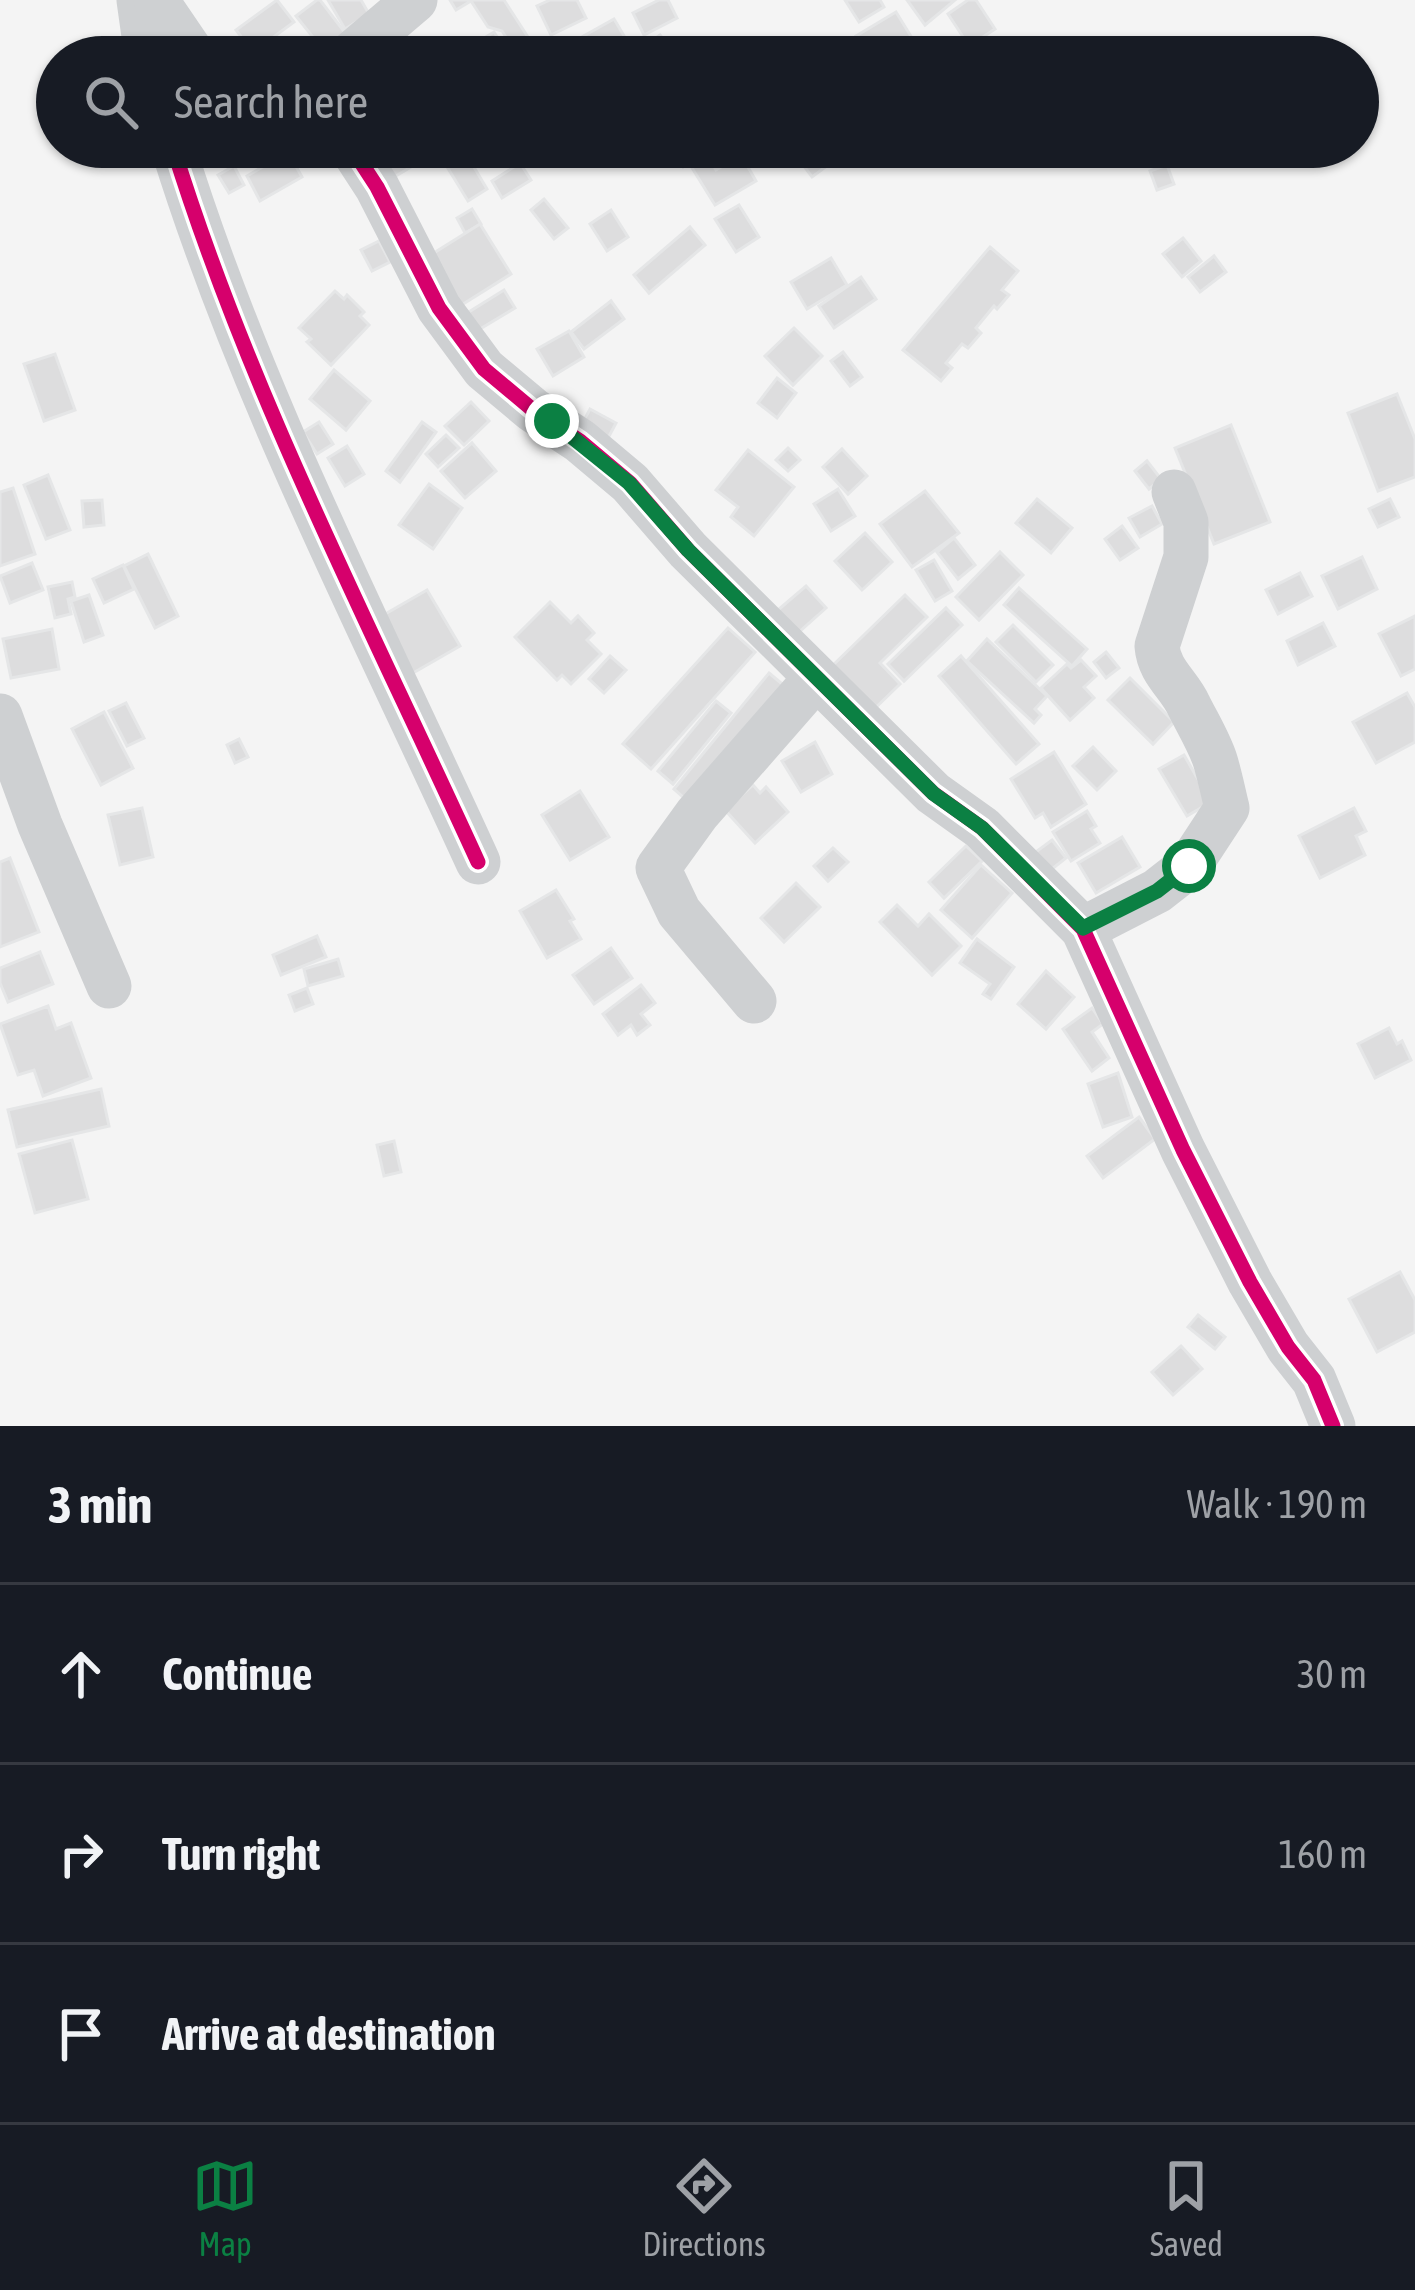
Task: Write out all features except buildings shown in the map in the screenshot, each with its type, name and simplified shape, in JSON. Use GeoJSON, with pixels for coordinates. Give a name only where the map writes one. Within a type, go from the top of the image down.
{"type":"FeatureCollection","features":[{"type":"Feature","properties":{"kind":"street"},"geometry":{"type":"LineString","coordinates":[[139,0],[144,36]]}},
{"type":"Feature","properties":{"kind":"street"},"geometry":{"type":"LineString","coordinates":[[156,0],[180,36]]}},
{"type":"Feature","properties":{"kind":"street"},"geometry":{"type":"LineString","coordinates":[[373,36],[415,0]]}},
{"type":"Feature","properties":{"kind":"street"},"geometry":{"type":"LineString","coordinates":[[179,168],[196,223],[254,367],[478,862]]}},
{"type":"Feature","properties":{"kind":"street"},"geometry":{"type":"LineString","coordinates":[[364,168],[439,308],[484,369],[629,483],[688,550],[934,794],[982,828],[1083,928],[1183,1150],[1250,1282],[1288,1347],[1314,1380],[1333,1426]]}},
{"type":"Feature","properties":{"kind":"street"},"geometry":{"type":"LineString","coordinates":[[1083,928],[1157,891],[1189,866],[1227,808],[1214,757],[1188,703],[1158,659],[1157,646],[1186,557],[1186,522],[1174,492]]}},
{"type":"Feature","properties":{"kind":"street"},"geometry":{"type":"LineString","coordinates":[[754,1001],[679,912],[658,868],[697,814],[817,678]]}},
{"type":"Feature","properties":{"kind":"street"},"geometry":{"type":"LineString","coordinates":[[3,735],[110,986]]}},
{"type":"Feature","properties":{"kind":"cycle path"},"geometry":{"type":"LineString","coordinates":[[180,168],[275,420],[478,862]]}},
{"type":"Feature","properties":{"kind":"cycle path"},"geometry":{"type":"LineString","coordinates":[[365,168],[439,308],[484,369],[630,483],[688,550],[933,793],[982,828],[1083,929],[1183,1150],[1250,1282],[1288,1347],[1314,1380],[1333,1426]]}},
{"type":"Feature","properties":{"kind":"route"},"geometry":{"type":"LineString","coordinates":[[552,421],[629,483],[688,550],[934,794],[982,828],[1083,928],[1157,891],[1189,866]]}}]}
